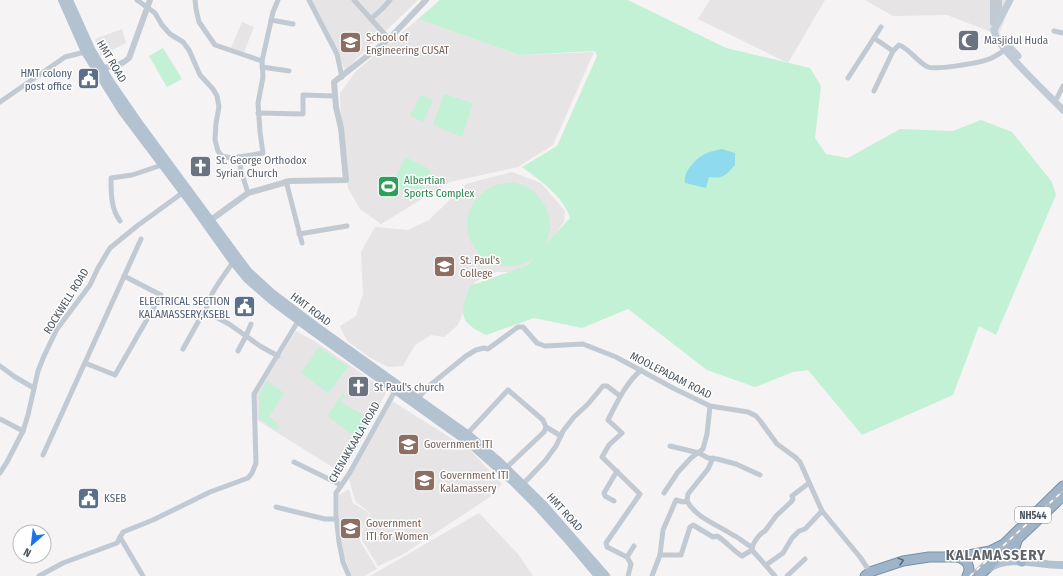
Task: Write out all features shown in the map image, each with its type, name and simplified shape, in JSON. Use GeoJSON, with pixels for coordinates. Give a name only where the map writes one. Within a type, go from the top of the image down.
{"type":"FeatureCollection","features":[{"type":"Feature","properties":{"kind":"highway","name":"NH544"},"geometry":{"type":"LineString","coordinates":[[958,557],[988,552],[1004,544],[1063,486]]}},
{"type":"Feature","properties":{"kind":"highway","name":"NH544"},"geometry":{"type":"LineString","coordinates":[[1018,540],[1063,496]]}},
{"type":"Feature","properties":{"kind":"highway"},"geometry":{"type":"LineString","coordinates":[[1018,540],[1014,554],[1015,557],[1022,561]]}},
{"type":"Feature","properties":{"kind":"highway"},"geometry":{"type":"LineString","coordinates":[[981,574],[1018,540]]}},
{"type":"Feature","properties":{"kind":"highway"},"geometry":{"type":"LineString","coordinates":[[868,574],[903,560],[929,557],[958,557],[963,559],[969,566],[970,570],[967,576]]}},
{"type":"Feature","properties":{"kind":"main road","name":"HMT ROAD"},"geometry":{"type":"LineString","coordinates":[[62,0],[121,110],[162,165],[186,191]]}},
{"type":"Feature","properties":{"kind":"main road","name":"HMT ROAD"},"geometry":{"type":"LineString","coordinates":[[69,0],[88,50],[208,222],[233,262],[247,279],[259,290],[384,379],[417,399],[512,481],[557,526],[598,576]]}},
{"type":"Feature","properties":{"kind":"main road"},"geometry":{"type":"LineString","coordinates":[[1010,0],[994,30],[1005,50],[1063,110]]}},
{"type":"Feature","properties":{"kind":"main road"},"geometry":{"type":"LineString","coordinates":[[999,39],[1063,104]]}},
{"type":"Feature","properties":{"kind":"main road","name":"HMT ROAD"},"geometry":{"type":"LineString","coordinates":[[208,222],[255,278],[300,318]]}},
{"type":"Feature","properties":{"kind":"main road","name":"HMT ROAD"},"geometry":{"type":"LineString","coordinates":[[384,379],[395,390],[440,419],[467,434],[506,468],[563,525],[606,576]]}},
{"type":"Feature","properties":{"kind":"main road"},"geometry":{"type":"LineString","coordinates":[[981,574],[1000,563],[1022,561],[1061,566]]}},
{"type":"Feature","properties":{"kind":"street"},"geometry":{"type":"LineString","coordinates":[[138,0],[149,2],[162,25],[170,34],[183,42],[189,50],[200,76],[213,89],[217,96],[219,107],[216,123],[216,140],[218,150],[222,156],[231,158],[263,153],[258,103],[263,77],[262,64],[271,20],[278,0]]}},
{"type":"Feature","properties":{"kind":"street"},"geometry":{"type":"LineString","coordinates":[[195,0],[199,22],[215,45],[262,64],[289,71]]}},
{"type":"Feature","properties":{"kind":"street"},"geometry":{"type":"LineString","coordinates":[[309,0],[337,54],[342,77]]}},
{"type":"Feature","properties":{"kind":"street"},"geometry":{"type":"LineString","coordinates":[[354,0],[389,39]]}},
{"type":"Feature","properties":{"kind":"street"},"geometry":{"type":"LineString","coordinates":[[371,19],[390,0]]}},
{"type":"Feature","properties":{"kind":"street"},"geometry":{"type":"LineString","coordinates":[[208,222],[248,193],[286,181],[346,180],[341,128],[336,107],[334,82],[389,39],[426,0]]}},
{"type":"Feature","properties":{"kind":"street"},"geometry":{"type":"LineString","coordinates":[[993,0],[994,30]]}},
{"type":"Feature","properties":{"kind":"street"},"geometry":{"type":"LineString","coordinates":[[994,30],[999,11],[999,0]]}},
{"type":"Feature","properties":{"kind":"street"},"geometry":{"type":"LineString","coordinates":[[102,68],[119,65],[129,58],[149,2]]}},
{"type":"Feature","properties":{"kind":"street"},"geometry":{"type":"LineString","coordinates":[[271,20],[293,24]]}},
{"type":"Feature","properties":{"kind":"street"},"geometry":{"type":"LineString","coordinates":[[848,78],[881,27]]}},
{"type":"Feature","properties":{"kind":"street"},"geometry":{"type":"LineString","coordinates":[[1054,32],[1063,33]]}},
{"type":"Feature","properties":{"kind":"street"},"geometry":{"type":"LineString","coordinates":[[874,38],[893,51]]}},
{"type":"Feature","properties":{"kind":"street"},"geometry":{"type":"LineString","coordinates":[[874,91],[893,51],[898,45],[920,62],[930,67],[940,68],[990,59],[1005,50]]}},
{"type":"Feature","properties":{"kind":"street"},"geometry":{"type":"LineString","coordinates":[[0,102],[65,57],[88,50]]}},
{"type":"Feature","properties":{"kind":"street"},"geometry":{"type":"LineString","coordinates":[[1057,98],[1063,86]]}},
{"type":"Feature","properties":{"kind":"street"},"geometry":{"type":"LineString","coordinates":[[258,113],[303,114],[303,95],[335,96]]}},
{"type":"Feature","properties":{"kind":"street"},"geometry":{"type":"LineString","coordinates":[[239,157],[241,171],[248,193]]}},
{"type":"Feature","properties":{"kind":"street"},"geometry":{"type":"LineString","coordinates":[[120,221],[116,215],[111,196],[111,178],[132,175],[162,165]]}},
{"type":"Feature","properties":{"kind":"street"},"geometry":{"type":"LineString","coordinates":[[286,181],[302,243]]}},
{"type":"Feature","properties":{"kind":"street","name":"ROCKWELL ROAD"},"geometry":{"type":"LineString","coordinates":[[0,473],[23,431],[38,371],[58,329],[90,285],[110,248],[137,226],[186,191]]}},
{"type":"Feature","properties":{"kind":"street"},"geometry":{"type":"LineString","coordinates":[[300,234],[347,226]]}},
{"type":"Feature","properties":{"kind":"street"},"geometry":{"type":"LineString","coordinates":[[43,456],[141,239]]}},
{"type":"Feature","properties":{"kind":"street"},"geometry":{"type":"LineString","coordinates":[[183,349],[203,313],[206,312],[207,304],[211,296],[233,262]]}},
{"type":"Feature","properties":{"kind":"street"},"geometry":{"type":"LineString","coordinates":[[85,363],[115,375],[161,295],[124,276]]}},
{"type":"Feature","properties":{"kind":"street"},"geometry":{"type":"LineString","coordinates":[[206,312],[229,324],[260,346],[278,356]]}},
{"type":"Feature","properties":{"kind":"street"},"geometry":{"type":"LineString","coordinates":[[39,576],[63,563],[117,543],[123,532],[153,520],[210,492],[248,478],[256,463],[254,394],[300,318]]}},
{"type":"Feature","properties":{"kind":"street"},"geometry":{"type":"LineString","coordinates":[[238,351],[251,324]]}},
{"type":"Feature","properties":{"kind":"street","name":"MOOLEPADAM ROAD"},"geometry":{"type":"LineString","coordinates":[[417,399],[428,386],[466,356],[476,350],[484,348],[488,349],[518,327],[523,327],[537,342],[545,346],[583,344],[616,357],[710,406],[748,412],[756,416],[777,444],[800,462],[822,511],[860,557],[868,574]]}},
{"type":"Feature","properties":{"kind":"street"},"geometry":{"type":"LineString","coordinates":[[0,366],[15,378],[34,388]]}},
{"type":"Feature","properties":{"kind":"street"},"geometry":{"type":"LineString","coordinates":[[628,576],[631,564],[627,557],[607,547],[606,543],[640,496],[639,493],[602,457],[608,447],[622,433],[608,420],[620,396],[641,370]]}},
{"type":"Feature","properties":{"kind":"street"},"geometry":{"type":"LineString","coordinates":[[523,484],[545,461],[574,417],[588,404],[603,386],[607,386],[620,396]]}},
{"type":"Feature","properties":{"kind":"street","name":"CHENAKKAALA ROAD"},"geometry":{"type":"LineString","coordinates":[[349,576],[343,562],[336,519],[336,493],[349,474],[395,390]]}},
{"type":"Feature","properties":{"kind":"street"},"geometry":{"type":"LineString","coordinates":[[467,434],[508,390],[543,420],[546,428],[561,436]]}},
{"type":"Feature","properties":{"kind":"street"},"geometry":{"type":"LineString","coordinates":[[664,493],[687,462],[699,453],[704,446],[710,406]]}},
{"type":"Feature","properties":{"kind":"street"},"geometry":{"type":"LineString","coordinates":[[0,419],[23,431]]}},
{"type":"Feature","properties":{"kind":"street"},"geometry":{"type":"LineString","coordinates":[[506,468],[544,432],[546,428]]}},
{"type":"Feature","properties":{"kind":"street"},"geometry":{"type":"LineString","coordinates":[[670,446],[699,453],[708,458],[736,464],[760,475]]}},
{"type":"Feature","properties":{"kind":"street"},"geometry":{"type":"LineString","coordinates":[[713,458],[708,469],[688,494],[687,501],[690,506],[708,521],[733,534],[752,548],[773,575]]}},
{"type":"Feature","properties":{"kind":"street"},"geometry":{"type":"LineString","coordinates":[[294,462],[341,485]]}},
{"type":"Feature","properties":{"kind":"street"},"geometry":{"type":"LineString","coordinates":[[614,501],[605,496],[604,493],[617,471]]}},
{"type":"Feature","properties":{"kind":"street"},"geometry":{"type":"LineString","coordinates":[[660,555],[681,555],[690,527],[693,525],[713,537],[717,536],[726,542],[735,552],[742,556],[752,548],[780,511],[791,502],[793,499],[792,496],[809,483]]}},
{"type":"Feature","properties":{"kind":"street"},"geometry":{"type":"LineString","coordinates":[[652,576],[660,555],[663,530],[676,500],[684,502],[687,501]]}},
{"type":"Feature","properties":{"kind":"street"},"geometry":{"type":"LineString","coordinates":[[276,508],[336,519]]}},
{"type":"Feature","properties":{"kind":"street"},"geometry":{"type":"LineString","coordinates":[[766,565],[783,553],[792,538],[799,531],[805,529],[822,511]]}},
{"type":"Feature","properties":{"kind":"street"},"geometry":{"type":"LineString","coordinates":[[120,537],[143,576]]}},
{"type":"Feature","properties":{"kind":"street"},"geometry":{"type":"LineString","coordinates":[[627,557],[634,546]]}},
{"type":"Feature","properties":{"kind":"street"},"geometry":{"type":"LineString","coordinates":[[787,576],[805,559]]}},
{"type":"Feature","properties":{"kind":"shaded area","name":"School of Engineering CUSAT"},"geometry":{"type":"Polygon","coordinates":[[[310,0],[418,0],[345,70],[337,51],[310,0]]]}},
{"type":"Feature","properties":{"kind":"shaded area"},"geometry":{"type":"Polygon","coordinates":[[[710,0],[825,0],[788,63],[698,19],[710,0]]]}},
{"type":"Feature","properties":{"kind":"shaded area"},"geometry":{"type":"Polygon","coordinates":[[[865,0],[1012,0],[999,35],[947,15],[893,16],[865,0]]]}},
{"type":"Feature","properties":{"kind":"shaded area"},"geometry":{"type":"Polygon","coordinates":[[[418,19],[519,55],[594,52],[553,145],[518,167],[450,182],[381,224],[360,209],[348,188],[342,146],[340,93],[356,71],[418,19]]]}},
{"type":"Feature","properties":{"kind":"shaded area"},"geometry":{"type":"Polygon","coordinates":[[[242,22],[254,27],[244,52],[231,48],[242,22]]]}},
{"type":"Feature","properties":{"kind":"shaded area"},"geometry":{"type":"Polygon","coordinates":[[[122,29],[126,43],[101,56],[95,39],[122,29]]]}},
{"type":"Feature","properties":{"kind":"shaded area","name":"St. Paul's College"},"geometry":{"type":"Polygon","coordinates":[[[512,172],[541,183],[565,211],[564,222],[537,260],[516,272],[496,272],[475,282],[458,325],[444,337],[431,335],[415,345],[403,366],[388,367],[369,357],[347,341],[340,326],[356,316],[363,294],[361,252],[375,227],[408,230],[429,220],[466,184],[512,172]]]}},
{"type":"Feature","properties":{"kind":"shaded area"},"geometry":{"type":"Polygon","coordinates":[[[296,331],[316,342],[387,391],[359,445],[342,473],[257,420],[256,395],[296,331]]]}},
{"type":"Feature","properties":{"kind":"shaded area","name":"Government ITI Kalamassery"},"geometry":{"type":"Polygon","coordinates":[[[392,401],[470,450],[502,484],[490,497],[402,555],[378,566],[362,540],[362,532],[370,513],[355,501],[349,479],[392,401]]]}},
{"type":"Feature","properties":{"kind":"shaded area","name":"Government ITI for Women"},"geometry":{"type":"Polygon","coordinates":[[[349,489],[353,503],[369,513],[360,534],[360,541],[377,569],[364,576],[352,576],[344,555],[339,525],[339,495],[349,489]]]}},
{"type":"Feature","properties":{"kind":"shaded area"},"geometry":{"type":"Polygon","coordinates":[[[479,513],[518,554],[533,576],[370,576],[479,513]]]}},
{"type":"Feature","properties":{"kind":"green space"},"geometry":{"type":"Polygon","coordinates":[[[440,0],[628,0],[726,48],[810,68],[821,86],[815,138],[826,154],[848,158],[900,129],[953,131],[981,120],[1012,132],[1052,182],[1056,195],[996,335],[979,326],[953,395],[862,435],[808,370],[793,372],[755,387],[707,370],[628,309],[582,328],[534,318],[486,335],[470,326],[463,315],[463,310],[470,286],[528,265],[534,258],[518,266],[500,266],[484,259],[469,237],[467,219],[473,204],[484,192],[499,185],[514,183],[530,189],[543,203],[549,218],[550,231],[544,246],[570,218],[567,210],[557,196],[544,183],[522,167],[557,146],[597,56],[595,51],[519,55],[418,19],[440,0]]]}},
{"type":"Feature","properties":{"kind":"green space"},"geometry":{"type":"Polygon","coordinates":[[[163,48],[182,79],[167,87],[149,56],[163,48]]]}},
{"type":"Feature","properties":{"kind":"green space"},"geometry":{"type":"Polygon","coordinates":[[[444,94],[473,103],[462,137],[433,125],[444,94]]]}},
{"type":"Feature","properties":{"kind":"green space"},"geometry":{"type":"Polygon","coordinates":[[[421,95],[433,100],[423,122],[410,116],[421,95]]]}},
{"type":"Feature","properties":{"kind":"green space"},"geometry":{"type":"Polygon","coordinates":[[[405,157],[431,170],[417,198],[392,185],[405,157]]]}},
{"type":"Feature","properties":{"kind":"green space"},"geometry":{"type":"Polygon","coordinates":[[[319,347],[348,367],[328,393],[301,373],[319,347]]]}},
{"type":"Feature","properties":{"kind":"green space"},"geometry":{"type":"Polygon","coordinates":[[[267,381],[284,393],[269,416],[279,425],[276,430],[259,418],[259,395],[267,381]]]}},
{"type":"Feature","properties":{"kind":"green space"},"geometry":{"type":"Polygon","coordinates":[[[343,393],[345,395],[341,402],[370,419],[360,441],[328,416],[343,393]]]}},
{"type":"Feature","properties":{"kind":"water"},"geometry":{"type":"Polygon","coordinates":[[[722,149],[735,153],[735,165],[729,172],[718,178],[709,177],[706,188],[685,183],[686,174],[691,165],[707,153],[722,149]]]}},
{"type":"Feature","properties":{"kind":"railway"},"geometry":{"type":"LineString","coordinates":[[970,576],[1063,491]]}},
{"type":"Feature","properties":{"kind":"place","name":"Masjidul Huda"},"geometry":{"type":"Point","coordinates":[968,40]}},
{"type":"Feature","properties":{"kind":"place","name":"School of Engineering CUSAT"},"geometry":{"type":"Point","coordinates":[351,43]}},
{"type":"Feature","properties":{"kind":"place","name":"HMT colony post office"},"geometry":{"type":"Point","coordinates":[88,79]}},
{"type":"Feature","properties":{"kind":"place","name":"St. George Orthodox Syrian Church"},"geometry":{"type":"Point","coordinates":[200,166]}},
{"type":"Feature","properties":{"kind":"place","name":"Albertian Sports Complex"},"geometry":{"type":"Point","coordinates":[388,186]}},
{"type":"Feature","properties":{"kind":"place","name":"St. Paul's College"},"geometry":{"type":"Point","coordinates":[444,266]}},
{"type":"Feature","properties":{"kind":"place","name":"ELECTRICAL SECTION KALAMASSERY,KSEBL"},"geometry":{"type":"Point","coordinates":[245,307]}},
{"type":"Feature","properties":{"kind":"place","name":"St Paul's church"},"geometry":{"type":"Point","coordinates":[358,387]}},
{"type":"Feature","properties":{"kind":"place","name":"Government ITI"},"geometry":{"type":"Point","coordinates":[409,444]}},
{"type":"Feature","properties":{"kind":"place","name":"Government ITI Kalamassery"},"geometry":{"type":"Point","coordinates":[425,481]}},
{"type":"Feature","properties":{"kind":"place","name":"KSEB"},"geometry":{"type":"Point","coordinates":[88,498]}},
{"type":"Feature","properties":{"kind":"place","name":"Government ITI for Women"},"geometry":{"type":"Point","coordinates":[351,529]}},
{"type":"Feature","properties":{"kind":"district","name":"KALAMASSERY"},"geometry":{"type":"Point","coordinates":[996,555]}}]}
